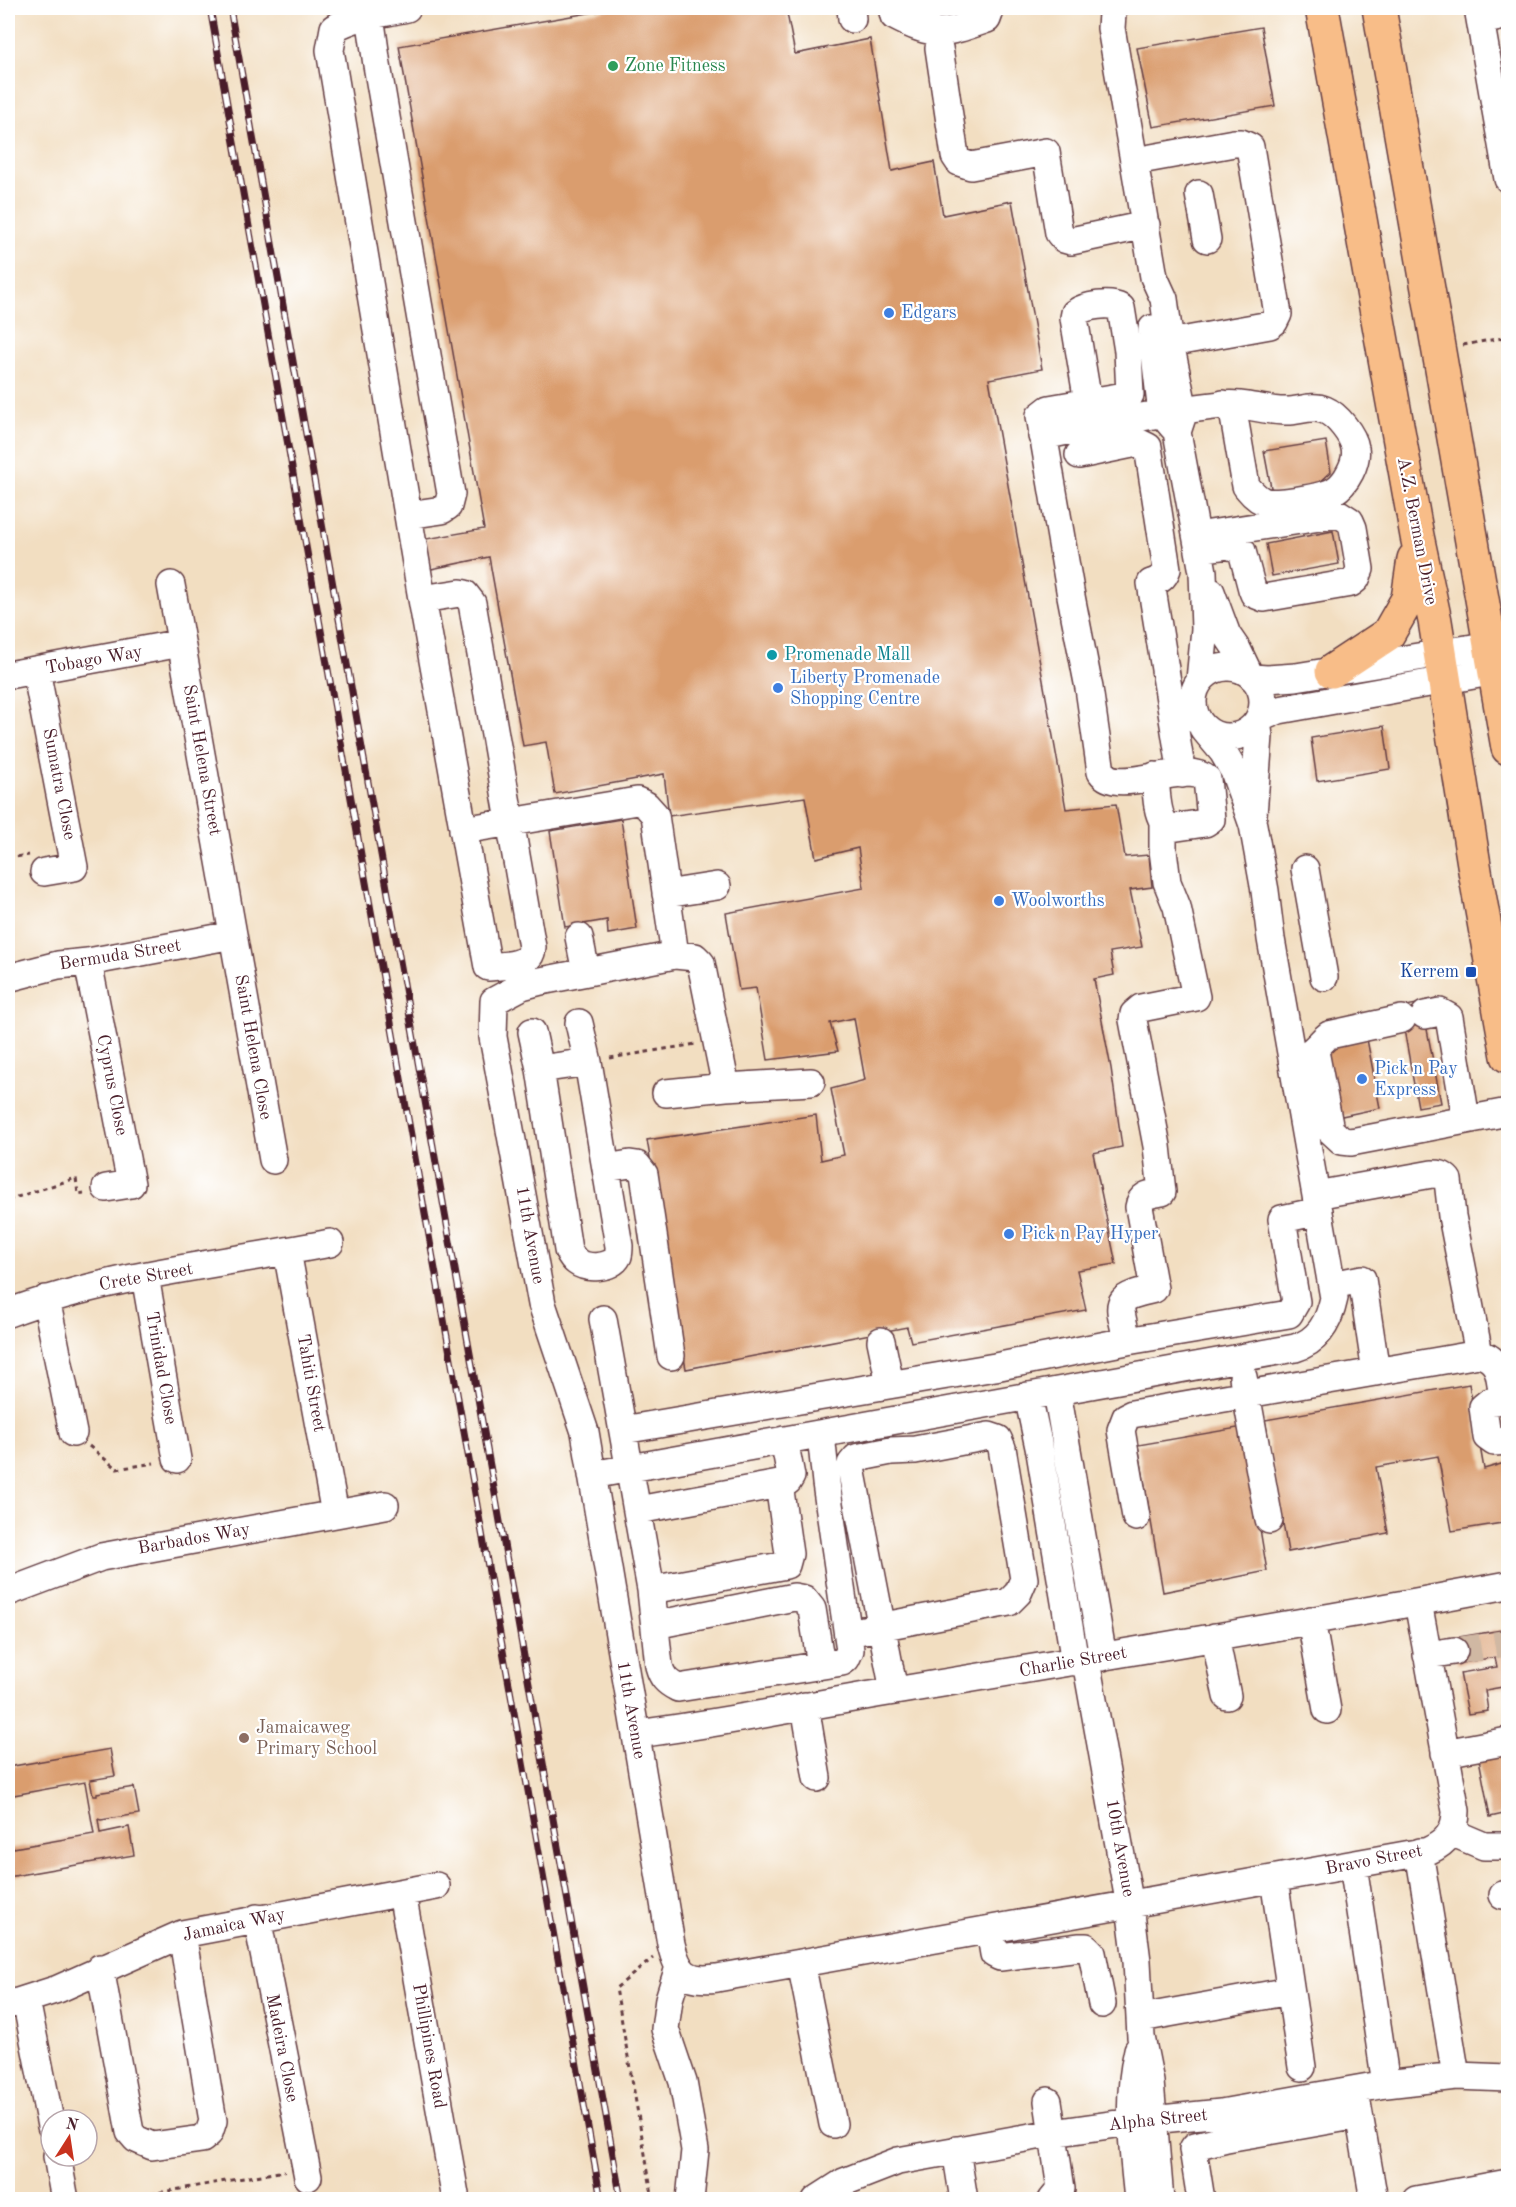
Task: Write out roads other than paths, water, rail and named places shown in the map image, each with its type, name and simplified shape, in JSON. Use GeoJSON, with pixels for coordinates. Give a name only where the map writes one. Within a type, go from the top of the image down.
{"type":"FeatureCollection","features":[{"type":"Feature","properties":{"kind":"main road","name":"A.Z. Berman Drive"},"geometry":{"type":"LineString","coordinates":[[1322,8],[1417,536],[1435,621],[1509,1056]]}},
{"type":"Feature","properties":{"kind":"main road"},"geometry":{"type":"LineString","coordinates":[[1379,8],[1501,656],[1509,748]]}},
{"type":"Feature","properties":{"kind":"main road"},"geometry":{"type":"LineString","coordinates":[[1332,671],[1388,634],[1399,618],[1408,599],[1417,536]]}},
{"type":"Feature","properties":{"kind":"street"},"geometry":{"type":"LineString","coordinates":[[407,8],[344,22],[334,28],[330,51],[354,183],[422,599],[488,967],[525,961],[530,957],[532,947],[472,603],[465,594],[460,593],[422,599]]}},
{"type":"Feature","properties":{"kind":"street"},"geometry":{"type":"LineString","coordinates":[[892,8],[894,16],[919,29],[948,32],[987,20],[991,8]]}},
{"type":"Feature","properties":{"kind":"street"},"geometry":{"type":"LineString","coordinates":[[1111,8],[1111,28],[1154,278],[1164,299],[1170,342],[1174,419]]}},
{"type":"Feature","properties":{"kind":"street"},"geometry":{"type":"LineString","coordinates":[[1509,15],[1480,14],[1506,150],[1509,179]]}},
{"type":"Feature","properties":{"kind":"street"},"geometry":{"type":"LineString","coordinates":[[370,15],[451,494],[448,506],[442,510],[408,515]]}},
{"type":"Feature","properties":{"kind":"street"},"geometry":{"type":"LineString","coordinates":[[939,48],[955,156],[959,162],[971,166],[1046,152],[1059,233],[1064,239],[1071,241],[1146,225]]}},
{"type":"Feature","properties":{"kind":"street"},"geometry":{"type":"LineString","coordinates":[[1135,161],[1234,143],[1250,147],[1277,319],[1270,325],[1170,342]]}},
{"type":"Feature","properties":{"kind":"street"},"geometry":{"type":"LineString","coordinates":[[1199,194],[1207,239]]}},
{"type":"Feature","properties":{"kind":"street"},"geometry":{"type":"LineString","coordinates":[[1154,278],[1150,293],[1152,322],[1200,552],[1223,627],[1263,696],[1263,707],[1259,720],[1253,825]]}},
{"type":"Feature","properties":{"kind":"street"},"geometry":{"type":"LineString","coordinates":[[1079,454],[1121,422],[1128,351],[1122,308],[1108,304],[1082,309],[1076,313],[1074,318],[1088,402]]}},
{"type":"Feature","properties":{"kind":"street"},"geometry":{"type":"LineString","coordinates":[[1163,824],[1171,828],[1205,823],[1212,816],[1206,777],[1182,774],[1115,781],[1106,778],[1101,772],[1089,688],[1042,436],[1040,416],[1044,411],[1088,402],[1121,422],[1140,443],[1148,447],[1167,568],[1161,580],[1151,583],[1182,774]]}},
{"type":"Feature","properties":{"kind":"street"},"geometry":{"type":"LineString","coordinates":[[1042,436],[1121,422],[1174,419],[1223,404],[1288,412],[1313,407],[1324,409],[1351,437],[1356,449],[1355,461],[1340,486],[1332,492],[1274,503],[1263,502],[1246,486],[1234,417],[1223,404]]}},
{"type":"Feature","properties":{"kind":"street"},"geometry":{"type":"LineString","coordinates":[[1339,514],[1350,521],[1353,528],[1360,569],[1356,579],[1351,583],[1263,598],[1254,594],[1242,550],[1229,545],[1200,552],[1339,514]]}},
{"type":"Feature","properties":{"kind":"street"},"geometry":{"type":"LineString","coordinates":[[1200,552],[1205,629],[1200,680]]}},
{"type":"Feature","properties":{"kind":"street","name":"Saint Helena Street"},"geometry":{"type":"LineString","coordinates":[[171,585],[233,934]]}},
{"type":"Feature","properties":{"kind":"street","name":"Tobago Way"},"geometry":{"type":"LineString","coordinates":[[8,675],[181,644]]}},
{"type":"Feature","properties":{"kind":"street"},"geometry":{"type":"LineString","coordinates":[[1203,728],[1213,735],[1231,737],[1249,731],[1259,720],[1279,710],[1441,667],[1501,656]]}},
{"type":"Feature","properties":{"kind":"street"},"geometry":{"type":"LineString","coordinates":[[592,1475],[630,1470],[1295,1348],[1315,1338],[1322,1330],[1332,1309],[1334,1298],[1318,1203],[1303,1054],[1253,825],[1234,771],[1223,752],[1203,728],[1193,710],[1192,699],[1200,680],[1218,668],[1228,667],[1251,676],[1281,679],[1332,671],[1441,667]]}},
{"type":"Feature","properties":{"kind":"street","name":"Sumatra Close"},"geometry":{"type":"LineString","coordinates":[[36,670],[74,867],[44,872]]}},
{"type":"Feature","properties":{"kind":"street"},"geometry":{"type":"LineString","coordinates":[[1127,1341],[1121,1302],[1128,1295],[1154,1289],[1139,1207],[1140,1201],[1147,1195],[1162,1192],[1157,1146],[1133,1020],[1134,1014],[1141,1008],[1196,998],[1177,907],[1167,882],[1163,824],[1160,819],[1155,776]]}},
{"type":"Feature","properties":{"kind":"street"},"geometry":{"type":"LineString","coordinates":[[1210,804],[1242,798]]}},
{"type":"Feature","properties":{"kind":"street"},"geometry":{"type":"LineString","coordinates":[[463,830],[511,820],[637,801],[646,804],[655,815],[675,955]]}},
{"type":"Feature","properties":{"kind":"street"},"geometry":{"type":"LineString","coordinates":[[1305,868],[1324,977]]}},
{"type":"Feature","properties":{"kind":"street"},"geometry":{"type":"LineString","coordinates":[[666,894],[717,886]]}},
{"type":"Feature","properties":{"kind":"street","name":"Bermuda Street"},"geometry":{"type":"LineString","coordinates":[[8,978],[58,965],[88,962],[233,934]]}},
{"type":"Feature","properties":{"kind":"street","name":"Saint Helena Close"},"geometry":{"type":"LineString","coordinates":[[233,934],[273,1160]]}},
{"type":"Feature","properties":{"kind":"street"},"geometry":{"type":"LineString","coordinates":[[579,937],[586,972],[675,955],[695,957],[701,963],[726,1087]]}},
{"type":"Feature","properties":{"kind":"street","name":"Cyprus Close"},"geometry":{"type":"LineString","coordinates":[[88,962],[131,1184],[106,1188]]}},
{"type":"Feature","properties":{"kind":"street","name":"11th Avenue"},"geometry":{"type":"LineString","coordinates":[[586,972],[522,986],[494,1001],[492,1017],[542,1304],[585,1432],[675,1956]]}},
{"type":"Feature","properties":{"kind":"street"},"geometry":{"type":"LineString","coordinates":[[1303,1054],[1329,1035],[1440,1012],[1449,1017],[1466,1119]]}},
{"type":"Feature","properties":{"kind":"street"},"geometry":{"type":"LineString","coordinates":[[532,1032],[568,1250],[575,1261],[585,1266],[597,1266],[612,1262],[618,1257],[620,1246],[579,1023]]}},
{"type":"Feature","properties":{"kind":"street"},"geometry":{"type":"LineString","coordinates":[[1303,1054],[1330,1130],[1342,1141],[1351,1142],[1509,1112]]}},
{"type":"Feature","properties":{"kind":"street"},"geometry":{"type":"LineString","coordinates":[[503,1089],[588,1062]]}},
{"type":"Feature","properties":{"kind":"street"},"geometry":{"type":"LineString","coordinates":[[666,1093],[811,1082]]}},
{"type":"Feature","properties":{"kind":"street"},"geometry":{"type":"LineString","coordinates":[[606,1168],[630,1164],[637,1165],[644,1173],[671,1356]]}},
{"type":"Feature","properties":{"kind":"street"},"geometry":{"type":"LineString","coordinates":[[623,1430],[944,1376],[1127,1341],[1289,1314],[1296,1302],[1282,1220],[1318,1203],[1432,1174],[1440,1174],[1448,1180],[1454,1228],[1479,1354]]}},
{"type":"Feature","properties":{"kind":"street","name":"Crete Street"},"geometry":{"type":"LineString","coordinates":[[8,1313],[46,1299],[101,1284],[330,1243]]}},
{"type":"Feature","properties":{"kind":"street","name":"Tahiti Street"},"geometry":{"type":"LineString","coordinates":[[287,1251],[335,1514]]}},
{"type":"Feature","properties":{"kind":"street","name":"Trinidad Close"},"geometry":{"type":"LineString","coordinates":[[145,1276],[177,1459]]}},
{"type":"Feature","properties":{"kind":"street"},"geometry":{"type":"LineString","coordinates":[[1332,1285],[1362,1279],[1376,1372]]}},
{"type":"Feature","properties":{"kind":"street"},"geometry":{"type":"LineString","coordinates":[[46,1299],[73,1433]]}},
{"type":"Feature","properties":{"kind":"street"},"geometry":{"type":"LineString","coordinates":[[603,1319],[651,1590],[659,1666],[662,1677],[678,1688],[842,1662],[846,1659],[850,1650],[821,1434]]}},
{"type":"Feature","properties":{"kind":"street"},"geometry":{"type":"LineString","coordinates":[[881,1341],[890,1384]]}},
{"type":"Feature","properties":{"kind":"street"},"geometry":{"type":"LineString","coordinates":[[1136,1517],[1122,1430],[1126,1417],[1132,1414],[1479,1354],[1488,1356],[1498,1367],[1503,1400],[1489,1402],[1483,1407],[1487,1437],[1494,1442],[1509,1441]]}},
{"type":"Feature","properties":{"kind":"street"},"geometry":{"type":"LineString","coordinates":[[1239,1358],[1269,1520]]}},
{"type":"Feature","properties":{"kind":"street"},"geometry":{"type":"LineString","coordinates":[[944,1376],[951,1410]]}},
{"type":"Feature","properties":{"kind":"street","name":"10th Avenue"},"geometry":{"type":"LineString","coordinates":[[1057,1392],[1088,1660]]}},
{"type":"Feature","properties":{"kind":"street","name":"10th Avenue"},"geometry":{"type":"LineString","coordinates":[[1028,1396],[1088,1660],[1130,1906],[1141,2027],[1150,2082],[1142,2121],[1138,2199]]}},
{"type":"Feature","properties":{"kind":"street"},"geometry":{"type":"LineString","coordinates":[[848,1634],[883,1628],[1009,1602],[1022,1586],[1024,1579],[1002,1448],[998,1439],[994,1436],[915,1450],[891,1451],[862,1456],[853,1461],[852,1473],[883,1628],[894,1691]]}},
{"type":"Feature","properties":{"kind":"street"},"geometry":{"type":"LineString","coordinates":[[638,1510],[788,1481],[792,1476],[784,1440]]}},
{"type":"Feature","properties":{"kind":"street"},"geometry":{"type":"LineString","coordinates":[[651,1590],[786,1565],[789,1554],[779,1484]]}},
{"type":"Feature","properties":{"kind":"street","name":"Barbados Way"},"geometry":{"type":"LineString","coordinates":[[8,1592],[101,1557],[385,1505]]}},
{"type":"Feature","properties":{"kind":"street","name":"Charlie Street"},"geometry":{"type":"LineString","coordinates":[[636,1734],[1088,1660],[1509,1585]]}},
{"type":"Feature","properties":{"kind":"street"},"geometry":{"type":"LineString","coordinates":[[655,1625],[794,1597],[804,1599],[812,1609],[820,1665]]}},
{"type":"Feature","properties":{"kind":"street"},"geometry":{"type":"LineString","coordinates":[[1418,1602],[1456,1811],[1451,1832],[1484,1846],[1509,1846]]}},
{"type":"Feature","properties":{"kind":"street"},"geometry":{"type":"LineString","coordinates":[[1311,1620],[1327,1710]]}},
{"type":"Feature","properties":{"kind":"street"},"geometry":{"type":"LineString","coordinates":[[1215,1637],[1227,1696]]}},
{"type":"Feature","properties":{"kind":"street"},"geometry":{"type":"LineString","coordinates":[[1427,1655],[1454,1651]]}},
{"type":"Feature","properties":{"kind":"street"},"geometry":{"type":"LineString","coordinates":[[806,1706],[818,1778]]}},
{"type":"Feature","properties":{"kind":"street"},"geometry":{"type":"LineString","coordinates":[[1445,1753],[1509,1741]]}},
{"type":"Feature","properties":{"kind":"street","name":"Bravo Street"},"geometry":{"type":"LineString","coordinates":[[1130,1906],[1419,1852],[1437,1847],[1451,1832]]}},
{"type":"Feature","properties":{"kind":"street"},"geometry":{"type":"LineString","coordinates":[[1419,1852],[1456,2076]]}},
{"type":"Feature","properties":{"kind":"street"},"geometry":{"type":"LineString","coordinates":[[1353,1865],[1386,2084]]}},
{"type":"Feature","properties":{"kind":"street"},"geometry":{"type":"LineString","coordinates":[[1274,1879],[1302,2067]]}},
{"type":"Feature","properties":{"kind":"street","name":"Jamaica Way"},"geometry":{"type":"LineString","coordinates":[[17,2002],[58,1989],[100,1968],[182,1934],[436,1886]]}},
{"type":"Feature","properties":{"kind":"street","name":"Phillipines Road"},"geometry":{"type":"LineString","coordinates":[[402,1893],[456,2199]]}},
{"type":"Feature","properties":{"kind":"street"},"geometry":{"type":"LineString","coordinates":[[675,1956],[689,1977],[704,1980],[1130,1906]]}},
{"type":"Feature","properties":{"kind":"street","name":"Madeira Close"},"geometry":{"type":"LineString","coordinates":[[257,1918],[306,2172]]}},
{"type":"Feature","properties":{"kind":"street"},"geometry":{"type":"LineString","coordinates":[[990,1930],[994,1954],[1000,1957],[1080,1947],[1089,1950],[1092,1953],[1102,2004]]}},
{"type":"Feature","properties":{"kind":"street"},"geometry":{"type":"LineString","coordinates":[[100,1968],[130,2132],[143,2144],[152,2146],[202,2139],[209,2133],[213,2121],[182,1934]]}},
{"type":"Feature","properties":{"kind":"street"},"geometry":{"type":"LineString","coordinates":[[675,1956],[665,2028],[683,2082],[695,2150],[690,2199]]}},
{"type":"Feature","properties":{"kind":"street"},"geometry":{"type":"LineString","coordinates":[[801,1964],[832,2124]]}},
{"type":"Feature","properties":{"kind":"street"},"geometry":{"type":"LineString","coordinates":[[1141,2027],[1290,1991]]}},
{"type":"Feature","properties":{"kind":"street"},"geometry":{"type":"LineString","coordinates":[[17,2002],[46,2108]]}},
{"type":"Feature","properties":{"kind":"street","name":"Alpha Street"},"geometry":{"type":"LineString","coordinates":[[816,2199],[844,2182],[898,2161],[1053,2133],[1142,2121],[1224,2126],[1357,2103],[1386,2084],[1456,2076],[1509,2078]]}},
{"type":"Feature","properties":{"kind":"street"},"geometry":{"type":"LineString","coordinates":[[1048,2101],[1061,2189],[1052,2199]]}},
{"type":"Feature","properties":{"kind":"street"},"geometry":{"type":"LineString","coordinates":[[1357,2103],[1374,2199]]}},
{"type":"Feature","properties":{"kind":"street","name":"10th Avenue"},"geometry":{"type":"LineString","coordinates":[[1142,2121],[1160,2199]]}},
{"type":"Feature","properties":{"kind":"street"},"geometry":{"type":"LineString","coordinates":[[1201,2199],[1193,2149],[1224,2126]]}},
{"type":"Feature","properties":{"kind":"street"},"geometry":{"type":"LineString","coordinates":[[956,2150],[964,2199]]}},
{"type":"Feature","properties":{"kind":"street"},"geometry":{"type":"LineString","coordinates":[[59,2168],[65,2199]]}},
{"type":"Feature","properties":{"kind":"street"},"geometry":{"type":"LineString","coordinates":[[1416,2199],[1509,2183]]}},
{"type":"Feature","properties":{"kind":"tunnel"},"geometry":{"type":"LineString","coordinates":[[1454,1651],[1508,1643]]}},
{"type":"Feature","properties":{"kind":"railway"},"geometry":{"type":"LineString","coordinates":[[210,8],[601,2200]]}},
{"type":"Feature","properties":{"kind":"railway"},"geometry":{"type":"LineString","coordinates":[[230,8],[621,2200]]}},
{"type":"Feature","properties":{"kind":"place","name":"Zone Fitness"},"geometry":{"type":"Point","coordinates":[613,66]}},
{"type":"Feature","properties":{"kind":"place","name":"Edgars"},"geometry":{"type":"Point","coordinates":[889,313]}},
{"type":"Feature","properties":{"kind":"place","name":"Promenade Mall"},"geometry":{"type":"Point","coordinates":[772,655]}},
{"type":"Feature","properties":{"kind":"place","name":"Liberty Promenade Shopping Centre"},"geometry":{"type":"Point","coordinates":[778,688]}},
{"type":"Feature","properties":{"kind":"place","name":"Woolworths"},"geometry":{"type":"Point","coordinates":[999,901]}},
{"type":"Feature","properties":{"kind":"place","name":"Kerrem"},"geometry":{"type":"Point","coordinates":[1471,972]}},
{"type":"Feature","properties":{"kind":"place","name":"Pick n Pay Express"},"geometry":{"type":"Point","coordinates":[1362,1079]}},
{"type":"Feature","properties":{"kind":"place","name":"Pick n Pay Hyper"},"geometry":{"type":"Point","coordinates":[1009,1234]}},
{"type":"Feature","properties":{"kind":"place","name":"Jamaicaweg Primary School"},"geometry":{"type":"Point","coordinates":[244,1738]}}]}
